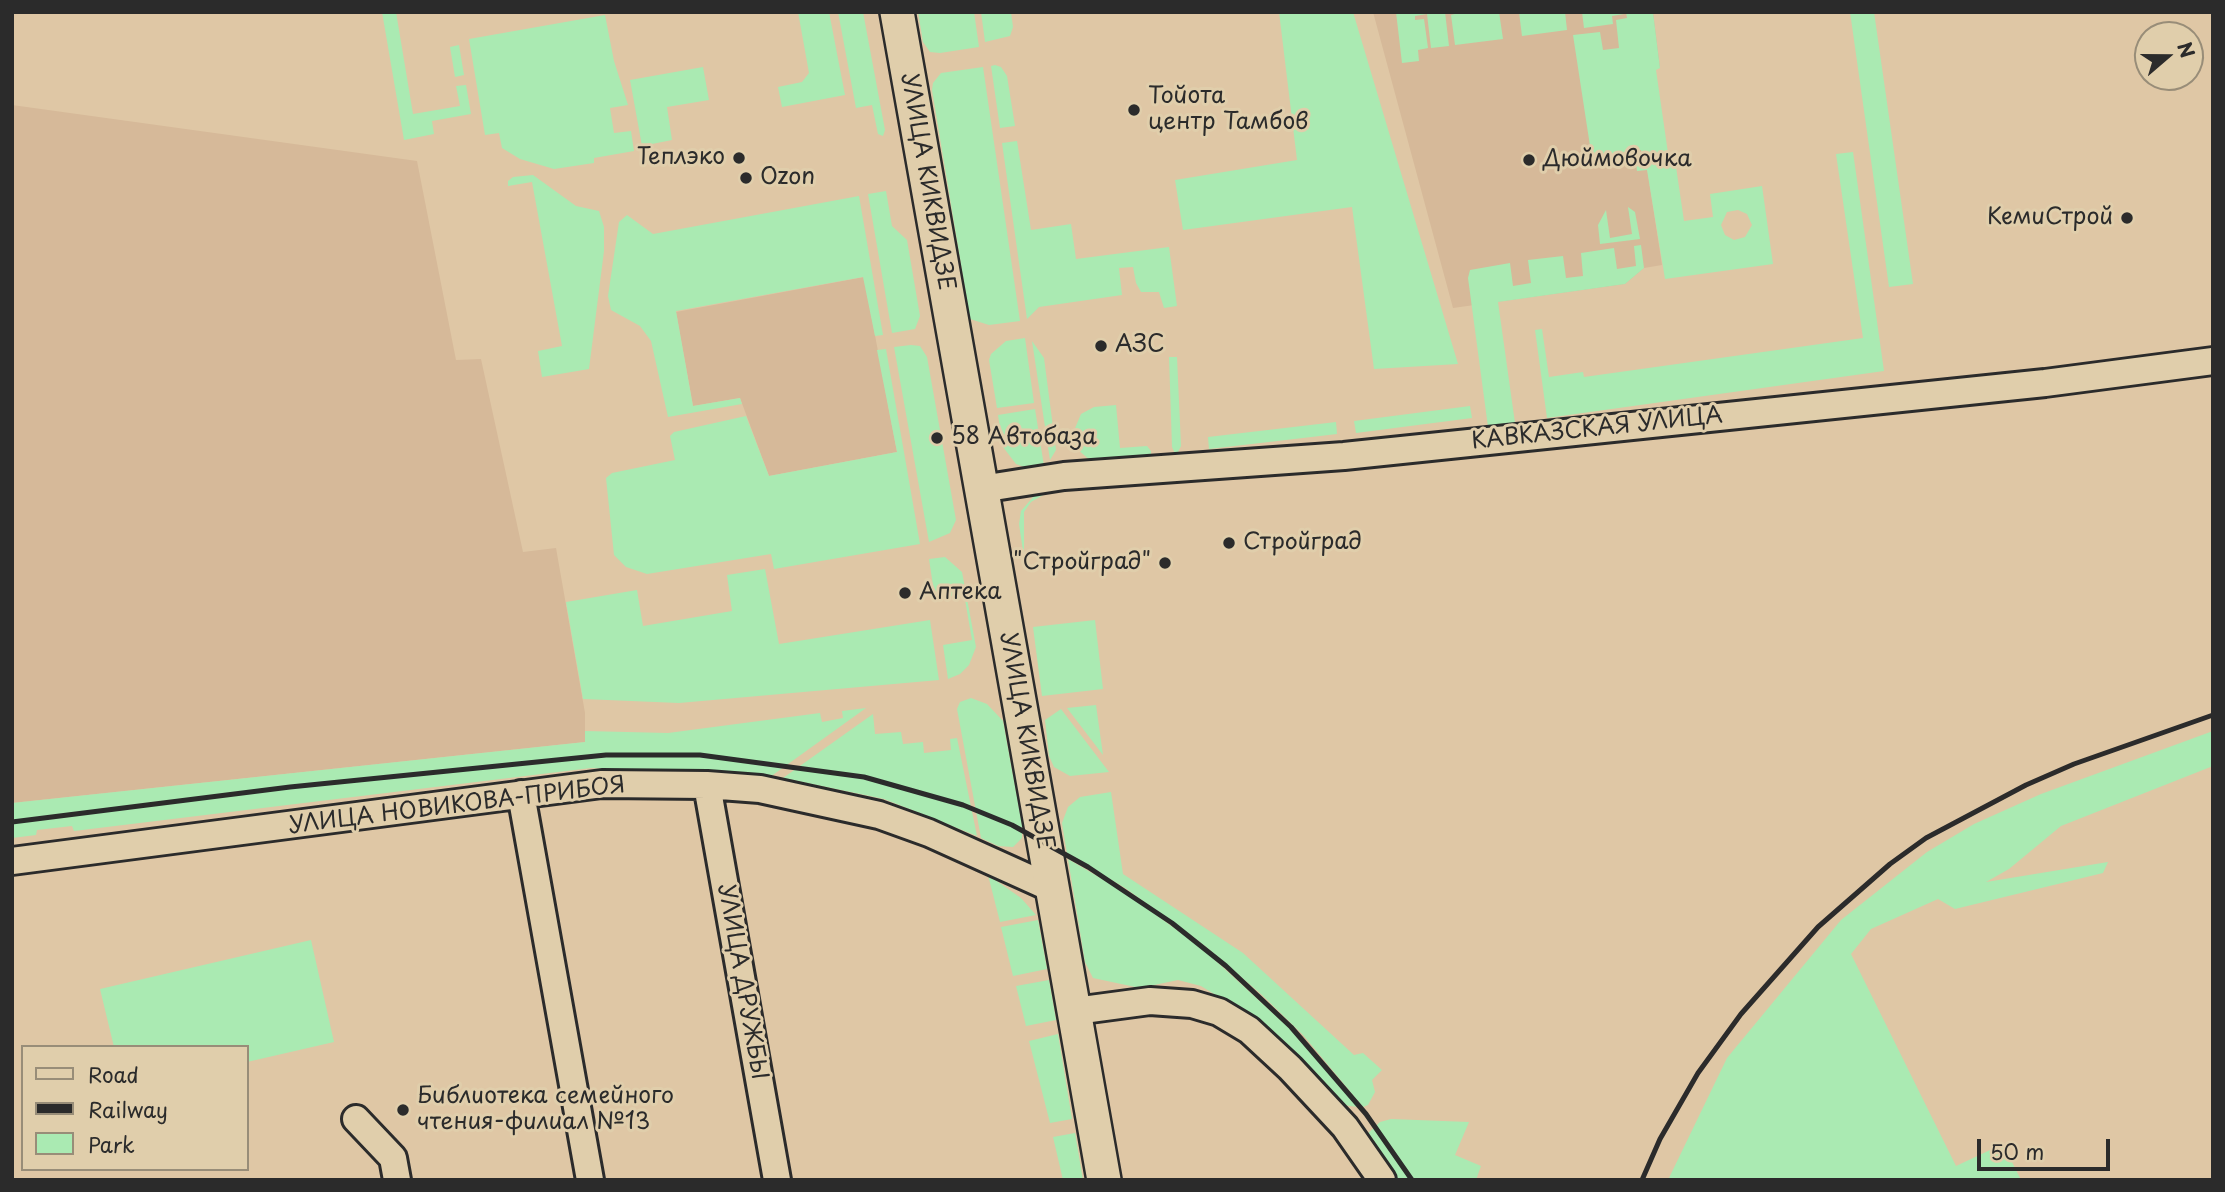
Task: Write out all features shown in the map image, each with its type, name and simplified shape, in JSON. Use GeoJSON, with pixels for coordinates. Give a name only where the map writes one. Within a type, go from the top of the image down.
{"type":"FeatureCollection","features":[{"type":"Feature","properties":{"kind":"main road","name":"УЛИЦА КИКВИДЗЕ"},"geometry":{"type":"LineString","coordinates":[[897,12],[1104,1180]]}},
{"type":"Feature","properties":{"kind":"street","name":"КАВКАЗСКАЯ УЛИЦА"},"geometry":{"type":"LineString","coordinates":[[981,489],[1065,476],[1344,456],[2045,383],[2213,361]]}},
{"type":"Feature","properties":{"kind":"street","name":"УЛИЦА НОВИКОВА-ПРИБОЯ"},"geometry":{"type":"LineString","coordinates":[[12,861],[602,784],[707,785],[760,789],[879,815],[929,833],[1053,889]]}},
{"type":"Feature","properties":{"kind":"street","name":"УЛИЦА ДРУЖБЫ"},"geometry":{"type":"LineString","coordinates":[[707,785],[777,1180]]}},
{"type":"Feature","properties":{"kind":"street"},"geometry":{"type":"LineString","coordinates":[[521,794],[590,1180]]}},
{"type":"Feature","properties":{"kind":"street"},"geometry":{"type":"LineString","coordinates":[[1074,1011],[1150,1001],[1192,1004],[1219,1012],[1249,1030],[1290,1068],[1345,1127],[1382,1180]]}},
{"type":"Feature","properties":{"kind":"street"},"geometry":{"type":"LineString","coordinates":[[356,1119],[395,1169]]}},
{"type":"Feature","properties":{"kind":"shaded area","name":"Дюймовочка"},"geometry":{"type":"Polygon","coordinates":[[[1373,12],[1653,12],[1660,68],[1635,72],[1633,76],[1662,265],[1644,268],[1625,284],[1453,308],[1373,12]]]}},
{"type":"Feature","properties":{"kind":"shaded area"},"geometry":{"type":"Polygon","coordinates":[[[12,105],[417,161],[456,360],[481,359],[523,552],[556,548],[585,713],[585,742],[12,803],[12,105]]]}},
{"type":"Feature","properties":{"kind":"shaded area"},"geometry":{"type":"Polygon","coordinates":[[[864,277],[897,452],[769,476],[740,398],[693,406],[676,312],[864,277]]]}},
{"type":"Feature","properties":{"kind":"shaded area"},"geometry":{"type":"Polygon","coordinates":[[[1067,854],[1104,874],[1170,919],[1244,979],[1303,1035],[1363,1107],[1358,1107],[1300,1038],[1203,949],[1126,893],[1068,858],[1067,854]]]}},
{"type":"Feature","properties":{"kind":"green space"},"geometry":{"type":"Polygon","coordinates":[[[382,12],[396,12],[413,114],[460,106],[456,86],[466,85],[471,114],[432,121],[434,134],[404,140],[382,12]]]}},
{"type":"Feature","properties":{"kind":"green space"},"geometry":{"type":"Polygon","coordinates":[[[798,12],[829,12],[845,95],[782,107],[778,87],[802,82],[809,73],[798,12]]]}},
{"type":"Feature","properties":{"kind":"green space"},"geometry":{"type":"Polygon","coordinates":[[[838,12],[863,12],[885,130],[883,136],[878,134],[872,105],[856,108],[838,12]]]}},
{"type":"Feature","properties":{"kind":"green space"},"geometry":{"type":"Polygon","coordinates":[[[918,12],[974,12],[979,47],[930,52],[923,42],[918,12]]]}},
{"type":"Feature","properties":{"kind":"green space"},"geometry":{"type":"Polygon","coordinates":[[[981,12],[1011,12],[1013,27],[1010,36],[985,42],[981,12]]]}},
{"type":"Feature","properties":{"kind":"green space"},"geometry":{"type":"Polygon","coordinates":[[[1279,12],[1353,12],[1458,364],[1374,369],[1352,207],[1183,230],[1175,180],[1297,160],[1279,12]]]}},
{"type":"Feature","properties":{"kind":"green space"},"geometry":{"type":"Polygon","coordinates":[[[1396,12],[1445,12],[1449,46],[1431,48],[1427,14],[1415,16],[1415,20],[1424,19],[1428,48],[1418,50],[1419,61],[1402,63],[1396,12]]]}},
{"type":"Feature","properties":{"kind":"green space"},"geometry":{"type":"Polygon","coordinates":[[[1462,12],[1499,12],[1503,39],[1455,45],[1451,15],[1462,12]]]}},
{"type":"Feature","properties":{"kind":"green space"},"geometry":{"type":"Polygon","coordinates":[[[1519,12],[1565,12],[1567,30],[1522,36],[1519,12]]]}},
{"type":"Feature","properties":{"kind":"green space"},"geometry":{"type":"Polygon","coordinates":[[[1582,12],[1624,14],[1612,16],[1613,24],[1584,28],[1582,12]]]}},
{"type":"Feature","properties":{"kind":"green space"},"geometry":{"type":"Polygon","coordinates":[[[1626,12],[1653,12],[1660,68],[1656,70],[1669,160],[1675,160],[1684,221],[1713,217],[1710,194],[1762,186],[1773,264],[1665,279],[1647,170],[1637,171],[1636,163],[1643,162],[1641,150],[1619,153],[1621,165],[1605,167],[1592,159],[1573,35],[1600,32],[1603,50],[1619,48],[1616,20],[1627,18],[1626,12]],[[1738,210],[1727,212],[1721,225],[1725,235],[1734,240],[1745,237],[1752,225],[1747,214],[1738,210]]]}},
{"type":"Feature","properties":{"kind":"green space"},"geometry":{"type":"Polygon","coordinates":[[[1850,12],[1874,12],[1913,284],[1889,287],[1850,12]]]}},
{"type":"Feature","properties":{"kind":"green space"},"geometry":{"type":"Polygon","coordinates":[[[605,15],[614,61],[628,105],[610,108],[614,133],[631,131],[634,151],[594,158],[594,163],[554,169],[520,159],[502,148],[499,133],[485,135],[469,39],[605,15]]]}},
{"type":"Feature","properties":{"kind":"green space"},"geometry":{"type":"Polygon","coordinates":[[[459,45],[464,75],[455,77],[450,47],[459,45]]]}},
{"type":"Feature","properties":{"kind":"green space"},"geometry":{"type":"Polygon","coordinates":[[[991,66],[1001,67],[1007,76],[1015,126],[1000,128],[991,66]]]}},
{"type":"Feature","properties":{"kind":"green space"},"geometry":{"type":"Polygon","coordinates":[[[703,67],[709,100],[667,107],[672,140],[642,146],[630,80],[703,67]]]}},
{"type":"Feature","properties":{"kind":"green space"},"geometry":{"type":"Polygon","coordinates":[[[983,67],[1020,321],[989,325],[970,319],[932,90],[933,83],[941,73],[983,67]]]}},
{"type":"Feature","properties":{"kind":"green space"},"geometry":{"type":"Polygon","coordinates":[[[1017,141],[1031,230],[1071,224],[1076,259],[1169,247],[1177,306],[1164,308],[1159,292],[1141,292],[1133,267],[1119,268],[1122,295],[1039,307],[1027,319],[1002,143],[1017,141]]]}},
{"type":"Feature","properties":{"kind":"green space"},"geometry":{"type":"Polygon","coordinates":[[[1853,152],[1884,371],[1547,418],[1535,330],[1542,329],[1549,377],[1583,372],[1584,377],[1863,338],[1836,154],[1853,152]]]}},
{"type":"Feature","properties":{"kind":"green space"},"geometry":{"type":"Polygon","coordinates":[[[533,175],[576,206],[599,211],[604,227],[604,251],[589,369],[542,377],[538,351],[562,346],[532,182],[508,186],[508,181],[513,177],[533,175]]]}},
{"type":"Feature","properties":{"kind":"green space"},"geometry":{"type":"Polygon","coordinates":[[[886,191],[892,226],[907,240],[920,316],[915,329],[892,333],[868,194],[886,191]]]}},
{"type":"Feature","properties":{"kind":"green space"},"geometry":{"type":"Polygon","coordinates":[[[859,196],[883,335],[875,336],[863,277],[676,311],[693,406],[740,398],[742,404],[668,417],[651,341],[640,326],[611,310],[608,296],[619,222],[627,215],[653,234],[859,196]]]}},
{"type":"Feature","properties":{"kind":"green space"},"geometry":{"type":"Polygon","coordinates":[[[1628,207],[1635,212],[1640,239],[1600,244],[1598,225],[1606,210],[1610,238],[1632,234],[1628,207]]]}},
{"type":"Feature","properties":{"kind":"green space"},"geometry":{"type":"Polygon","coordinates":[[[1641,245],[1644,268],[1625,284],[1498,302],[1515,423],[1488,427],[1468,278],[1470,270],[1510,263],[1513,286],[1531,283],[1528,260],[1563,256],[1566,278],[1583,276],[1581,253],[1614,248],[1617,269],[1636,266],[1634,246],[1641,245]]]}},
{"type":"Feature","properties":{"kind":"green space"},"geometry":{"type":"Polygon","coordinates":[[[1025,338],[1034,403],[997,408],[989,360],[991,354],[1006,341],[1025,338]]]}},
{"type":"Feature","properties":{"kind":"green space"},"geometry":{"type":"Polygon","coordinates":[[[1032,341],[1044,358],[1056,450],[1050,460],[1032,341]]]}},
{"type":"Feature","properties":{"kind":"green space"},"geometry":{"type":"Polygon","coordinates":[[[920,346],[927,357],[956,520],[950,533],[929,542],[894,347],[920,346]]]}},
{"type":"Feature","properties":{"kind":"green space"},"geometry":{"type":"Polygon","coordinates":[[[886,349],[920,544],[774,569],[771,554],[647,574],[626,567],[614,555],[606,478],[612,473],[675,460],[670,436],[674,432],[746,416],[769,476],[897,452],[877,350],[886,349]]]}},
{"type":"Feature","properties":{"kind":"green space"},"geometry":{"type":"Polygon","coordinates":[[[1169,357],[1177,357],[1181,446],[1176,456],[1172,447],[1169,357]]]}},
{"type":"Feature","properties":{"kind":"green space"},"geometry":{"type":"Polygon","coordinates":[[[1116,405],[1120,448],[1147,446],[1151,457],[1092,462],[1076,448],[1073,433],[1081,414],[1094,407],[1116,405]]]}},
{"type":"Feature","properties":{"kind":"green space"},"geometry":{"type":"Polygon","coordinates":[[[1470,406],[1472,418],[1356,433],[1354,421],[1470,406]]]}},
{"type":"Feature","properties":{"kind":"green space"},"geometry":{"type":"Polygon","coordinates":[[[1035,409],[1044,466],[1027,468],[1016,464],[1003,447],[998,415],[1035,409]]]}},
{"type":"Feature","properties":{"kind":"green space"},"geometry":{"type":"Polygon","coordinates":[[[1336,422],[1337,434],[1209,449],[1208,437],[1336,422]]]}},
{"type":"Feature","properties":{"kind":"green space"},"geometry":{"type":"Polygon","coordinates":[[[1050,491],[1031,502],[1024,512],[1024,558],[1019,524],[1021,511],[1034,496],[1050,491]]]}},
{"type":"Feature","properties":{"kind":"green space"},"geometry":{"type":"Polygon","coordinates":[[[945,557],[962,572],[976,647],[969,665],[960,674],[948,679],[943,645],[972,640],[964,594],[935,599],[929,559],[945,557]]]}},
{"type":"Feature","properties":{"kind":"green space"},"geometry":{"type":"Polygon","coordinates":[[[765,569],[779,644],[930,620],[939,680],[679,703],[583,699],[566,602],[637,590],[643,626],[732,611],[727,575],[765,569]]]}},
{"type":"Feature","properties":{"kind":"green space"},"geometry":{"type":"Polygon","coordinates":[[[1095,620],[1103,689],[1042,696],[1033,627],[1095,620]]]}},
{"type":"Feature","properties":{"kind":"green space"},"geometry":{"type":"Polygon","coordinates":[[[971,698],[987,704],[1003,721],[1022,824],[1022,838],[1013,847],[998,846],[981,838],[957,709],[960,702],[971,698]]]}},
{"type":"Feature","properties":{"kind":"green space"},"geometry":{"type":"Polygon","coordinates":[[[1096,705],[1103,755],[1067,708],[1096,705]]]}},
{"type":"Feature","properties":{"kind":"green space"},"geometry":{"type":"Polygon","coordinates":[[[866,708],[770,777],[591,768],[74,831],[72,826],[37,830],[36,835],[12,838],[12,803],[585,742],[585,731],[668,733],[820,713],[822,722],[843,718],[842,711],[866,708]]]}},
{"type":"Feature","properties":{"kind":"green space"},"geometry":{"type":"Polygon","coordinates":[[[1061,709],[1109,772],[1070,776],[1054,767],[1049,756],[1045,720],[1061,709]]]}},
{"type":"Feature","properties":{"kind":"green space"},"geometry":{"type":"Polygon","coordinates":[[[873,714],[875,734],[901,732],[903,744],[923,742],[924,753],[951,750],[950,739],[957,738],[977,836],[884,799],[783,778],[873,714]]]}},
{"type":"Feature","properties":{"kind":"green space"},"geometry":{"type":"Polygon","coordinates":[[[2213,731],[2213,766],[2061,826],[2009,869],[1986,882],[2108,862],[2103,873],[1955,909],[1938,899],[1871,929],[1851,954],[1956,1166],[2003,1144],[2021,1180],[1668,1180],[1727,1058],[1841,920],[1927,852],[1974,824],[2041,794],[2213,731]]]}},
{"type":"Feature","properties":{"kind":"green space"},"geometry":{"type":"Polygon","coordinates":[[[1111,792],[1123,874],[1243,953],[1354,1055],[1363,1053],[1382,1070],[1372,1080],[1375,1092],[1368,1105],[1363,1107],[1303,1035],[1205,946],[1125,888],[1067,854],[1062,823],[1068,807],[1080,797],[1111,792]]]}},
{"type":"Feature","properties":{"kind":"green space"},"geometry":{"type":"Polygon","coordinates":[[[1068,859],[1126,893],[1203,949],[1300,1038],[1358,1107],[1343,1105],[1227,1002],[1201,986],[1178,980],[1140,988],[1093,978],[1085,962],[1068,859]]]}},
{"type":"Feature","properties":{"kind":"green space"},"geometry":{"type":"Polygon","coordinates":[[[988,875],[1021,898],[1036,915],[1000,922],[988,875]]]}},
{"type":"Feature","properties":{"kind":"green space"},"geometry":{"type":"Polygon","coordinates":[[[1038,920],[1047,969],[1013,976],[1001,927],[1038,920]]]}},
{"type":"Feature","properties":{"kind":"green space"},"geometry":{"type":"Polygon","coordinates":[[[311,940],[334,1042],[248,1062],[248,1045],[114,1045],[100,989],[311,940]]]}},
{"type":"Feature","properties":{"kind":"green space"},"geometry":{"type":"Polygon","coordinates":[[[1049,980],[1056,1020],[1026,1026],[1016,986],[1049,980]]]}},
{"type":"Feature","properties":{"kind":"green space"},"geometry":{"type":"Polygon","coordinates":[[[1058,1034],[1072,1119],[1050,1123],[1029,1041],[1058,1034]]]}},
{"type":"Feature","properties":{"kind":"green space"},"geometry":{"type":"Polygon","coordinates":[[[1391,1119],[1469,1122],[1455,1155],[1481,1166],[1476,1180],[1393,1180],[1364,1137],[1380,1122],[1391,1119]]]}},
{"type":"Feature","properties":{"kind":"green space"},"geometry":{"type":"Polygon","coordinates":[[[1075,1133],[1083,1180],[1063,1180],[1053,1137],[1075,1133]]]}},
{"type":"Feature","properties":{"kind":"railway"},"geometry":{"type":"LineString","coordinates":[[1642,1180],[1660,1139],[1698,1073],[1741,1014],[1818,927],[1890,864],[1926,838],[2026,785],[2074,764],[2213,715]]}},
{"type":"Feature","properties":{"kind":"railway"},"geometry":{"type":"LineString","coordinates":[[12,822],[290,787],[606,755],[700,755],[864,777],[963,805],[1012,825],[1088,867],[1172,923],[1226,966],[1291,1027],[1366,1114],[1412,1180]]}},
{"type":"Feature","properties":{"kind":"place","name":"Тойота центр Тамбов"},"geometry":{"type":"Point","coordinates":[1134,110]}},
{"type":"Feature","properties":{"kind":"place","name":"Теплэко"},"geometry":{"type":"Point","coordinates":[739,158]}},
{"type":"Feature","properties":{"kind":"place","name":"Дюймовочка"},"geometry":{"type":"Point","coordinates":[1529,160]}},
{"type":"Feature","properties":{"kind":"place","name":"Ozon"},"geometry":{"type":"Point","coordinates":[746,178]}},
{"type":"Feature","properties":{"kind":"place","name":"КемиСтрой"},"geometry":{"type":"Point","coordinates":[2127,218]}},
{"type":"Feature","properties":{"kind":"place","name":"АЗС"},"geometry":{"type":"Point","coordinates":[1101,346]}},
{"type":"Feature","properties":{"kind":"place","name":"58 Автобаза"},"geometry":{"type":"Point","coordinates":[937,438]}},
{"type":"Feature","properties":{"kind":"place","name":"Стройград"},"geometry":{"type":"Point","coordinates":[1229,543]}},
{"type":"Feature","properties":{"kind":"place","name":"\"Стройград\""},"geometry":{"type":"Point","coordinates":[1165,563]}},
{"type":"Feature","properties":{"kind":"place","name":"Аптека"},"geometry":{"type":"Point","coordinates":[905,593]}},
{"type":"Feature","properties":{"kind":"place","name":"Библиотека семейного чтения-филиал №13"},"geometry":{"type":"Point","coordinates":[403,1110]}}]}
